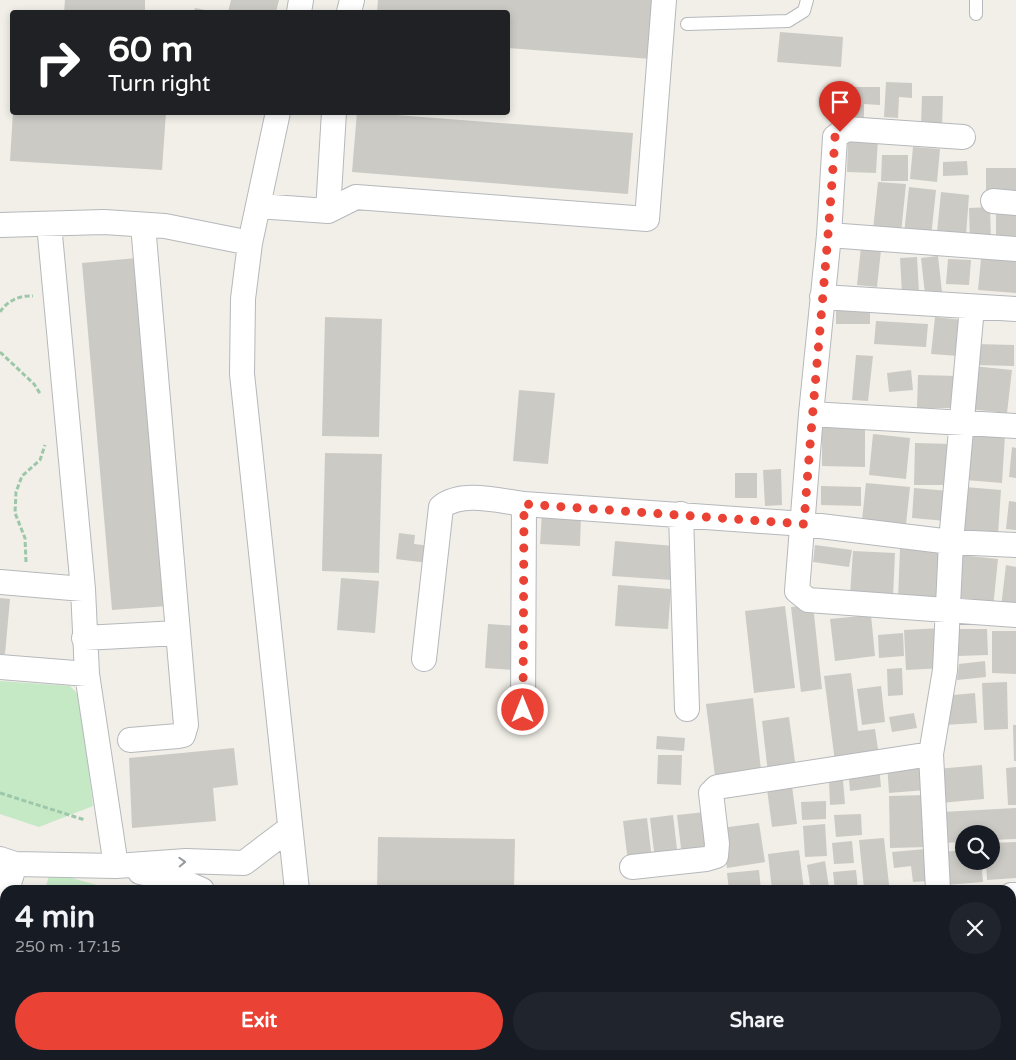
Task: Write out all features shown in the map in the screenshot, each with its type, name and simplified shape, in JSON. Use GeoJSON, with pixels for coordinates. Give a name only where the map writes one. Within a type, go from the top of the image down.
{"type":"FeatureCollection","features":[{"type":"Feature","properties":{"kind":"street"},"geometry":{"type":"LineString","coordinates":[[258,206],[328,212],[356,197],[647,219],[664,0]]}},
{"type":"Feature","properties":{"kind":"street"},"geometry":{"type":"LineString","coordinates":[[277,115],[250,243],[243,298],[242,374],[296,885]]}},
{"type":"Feature","properties":{"kind":"street"},"geometry":{"type":"LineString","coordinates":[[328,212],[334,115]]}},
{"type":"Feature","properties":{"kind":"street"},"geometry":{"type":"LineString","coordinates":[[963,138],[846,129],[835,137],[829,235],[811,414],[804,524],[797,591],[808,600],[948,608],[1016,615]]}},
{"type":"Feature","properties":{"kind":"street"},"geometry":{"type":"LineString","coordinates":[[0,225],[104,222],[195,230],[250,243]]}},
{"type":"Feature","properties":{"kind":"street"},"geometry":{"type":"LineString","coordinates":[[49,224],[83,588],[87,674],[116,866]]}},
{"type":"Feature","properties":{"kind":"street"},"geometry":{"type":"LineString","coordinates":[[130,740],[178,736],[185,730],[142,225]]}},
{"type":"Feature","properties":{"kind":"street"},"geometry":{"type":"LineString","coordinates":[[829,235],[1016,249]]}},
{"type":"Feature","properties":{"kind":"street"},"geometry":{"type":"LineString","coordinates":[[822,297],[1016,309]]}},
{"type":"Feature","properties":{"kind":"street"},"geometry":{"type":"LineString","coordinates":[[938,885],[931,754],[944,670],[951,542],[972,307]]}},
{"type":"Feature","properties":{"kind":"street"},"geometry":{"type":"LineString","coordinates":[[811,414],[962,425],[1016,426]]}},
{"type":"Feature","properties":{"kind":"street"},"geometry":{"type":"LineString","coordinates":[[424,659],[441,507],[447,502],[460,497],[524,504],[804,524],[951,542],[1016,545]]}},
{"type":"Feature","properties":{"kind":"street"},"geometry":{"type":"LineString","coordinates":[[523,710],[524,504]]}},
{"type":"Feature","properties":{"kind":"street"},"geometry":{"type":"LineString","coordinates":[[680,514],[687,709]]}},
{"type":"Feature","properties":{"kind":"street"},"geometry":{"type":"LineString","coordinates":[[0,582],[83,588]]}},
{"type":"Feature","properties":{"kind":"street"},"geometry":{"type":"LineString","coordinates":[[84,638],[178,633]]}},
{"type":"Feature","properties":{"kind":"street"},"geometry":{"type":"LineString","coordinates":[[0,667],[87,674]]}},
{"type":"Feature","properties":{"kind":"street"},"geometry":{"type":"LineString","coordinates":[[632,867],[706,859],[716,856],[718,844],[711,793],[717,787],[931,754]]}},
{"type":"Feature","properties":{"kind":"street"},"geometry":{"type":"LineString","coordinates":[[8,885],[7,862],[116,866],[186,861],[244,863],[290,828]]}},
{"type":"Feature","properties":{"kind":"street"},"geometry":{"type":"LineString","coordinates":[[116,866],[179,880],[190,885]]}},
{"type":"Feature","properties":{"kind":"lane"},"geometry":{"type":"LineString","coordinates":[[687,24],[788,21],[804,11],[807,0]]}},
{"type":"Feature","properties":{"kind":"lane"},"geometry":{"type":"LineString","coordinates":[[976,0],[976,14]]}},
{"type":"Feature","properties":{"kind":"path"},"geometry":{"type":"LineString","coordinates":[[0,312],[5,304],[25,295],[42,298]]}},
{"type":"Feature","properties":{"kind":"path"},"geometry":{"type":"LineString","coordinates":[[0,352],[34,384],[44,400]]}},
{"type":"Feature","properties":{"kind":"path"},"geometry":{"type":"LineString","coordinates":[[27,584],[25,538],[15,512],[16,492],[22,476],[40,460],[48,436]]}},
{"type":"Feature","properties":{"kind":"path"},"geometry":{"type":"LineString","coordinates":[[0,793],[110,828]]}},
{"type":"Feature","properties":{"kind":"green space"},"geometry":{"type":"Polygon","coordinates":[[[0,681],[70,686],[80,696],[93,806],[39,827],[0,814],[0,681]]]}},
{"type":"Feature","properties":{"kind":"green space"},"geometry":{"type":"Polygon","coordinates":[[[50,872],[97,885],[46,885],[50,872]]]}},
{"type":"Feature","properties":{"kind":"building"},"geometry":{"type":"Polygon","coordinates":[[[65,0],[145,0],[145,10],[64,10],[65,0]]]}},
{"type":"Feature","properties":{"kind":"building"},"geometry":{"type":"Polygon","coordinates":[[[231,0],[279,0],[276,10],[228,10],[231,0]]]}},
{"type":"Feature","properties":{"kind":"building"},"geometry":{"type":"Polygon","coordinates":[[[378,0],[656,0],[651,59],[510,48],[510,10],[377,10],[378,0]]]}},
{"type":"Feature","properties":{"kind":"building"},"geometry":{"type":"Polygon","coordinates":[[[780,32],[843,37],[841,67],[777,62],[780,32]]]}},
{"type":"Feature","properties":{"kind":"building"},"geometry":{"type":"Polygon","coordinates":[[[886,82],[912,83],[912,98],[899,97],[898,118],[884,117],[886,82]]]}},
{"type":"Feature","properties":{"kind":"building"},"geometry":{"type":"Polygon","coordinates":[[[851,87],[880,87],[880,105],[864,104],[864,119],[850,119],[851,87]]]}},
{"type":"Feature","properties":{"kind":"building"},"geometry":{"type":"Polygon","coordinates":[[[922,96],[943,96],[942,127],[921,126],[922,96]]]}},
{"type":"Feature","properties":{"kind":"building"},"geometry":{"type":"Polygon","coordinates":[[[13,115],[166,115],[162,170],[10,161],[13,115]]]}},
{"type":"Feature","properties":{"kind":"building"},"geometry":{"type":"Polygon","coordinates":[[[357,115],[396,115],[633,133],[628,194],[352,172],[357,115]]]}},
{"type":"Feature","properties":{"kind":"building"},"geometry":{"type":"Polygon","coordinates":[[[848,137],[878,138],[876,173],[847,172],[848,137]]]}},
{"type":"Feature","properties":{"kind":"building"},"geometry":{"type":"Polygon","coordinates":[[[913,147],[940,149],[937,182],[910,179],[913,147]]]}},
{"type":"Feature","properties":{"kind":"building"},"geometry":{"type":"Polygon","coordinates":[[[882,155],[908,155],[908,181],[881,181],[882,155]]]}},
{"type":"Feature","properties":{"kind":"building"},"geometry":{"type":"Polygon","coordinates":[[[967,161],[968,175],[943,176],[943,162],[967,161]]]}},
{"type":"Feature","properties":{"kind":"building"},"geometry":{"type":"Polygon","coordinates":[[[986,168],[1016,168],[1016,196],[986,195],[986,168]]]}},
{"type":"Feature","properties":{"kind":"building"},"geometry":{"type":"Polygon","coordinates":[[[878,182],[906,184],[901,233],[873,230],[878,182]]]}},
{"type":"Feature","properties":{"kind":"building"},"geometry":{"type":"Polygon","coordinates":[[[909,187],[936,190],[931,237],[904,234],[909,187]]]}},
{"type":"Feature","properties":{"kind":"building"},"geometry":{"type":"Polygon","coordinates":[[[941,192],[969,195],[966,235],[937,232],[941,192]]]}},
{"type":"Feature","properties":{"kind":"building"},"geometry":{"type":"Polygon","coordinates":[[[990,207],[991,243],[970,242],[969,208],[990,207]]]}},
{"type":"Feature","properties":{"kind":"building"},"geometry":{"type":"Polygon","coordinates":[[[1016,208],[1016,245],[996,245],[996,209],[1016,208]]]}},
{"type":"Feature","properties":{"kind":"building"},"geometry":{"type":"Polygon","coordinates":[[[861,247],[881,250],[877,287],[857,285],[861,247]]]}},
{"type":"Feature","properties":{"kind":"building"},"geometry":{"type":"Polygon","coordinates":[[[938,256],[942,292],[925,294],[921,258],[938,256]]]}},
{"type":"Feature","properties":{"kind":"building"},"geometry":{"type":"Polygon","coordinates":[[[917,257],[919,293],[902,294],[900,258],[917,257]]]}},
{"type":"Feature","properties":{"kind":"building"},"geometry":{"type":"Polygon","coordinates":[[[137,258],[168,606],[112,610],[82,263],[137,258]]]}},
{"type":"Feature","properties":{"kind":"building"},"geometry":{"type":"Polygon","coordinates":[[[948,259],[971,260],[969,285],[946,284],[948,259]]]}},
{"type":"Feature","properties":{"kind":"building"},"geometry":{"type":"Polygon","coordinates":[[[981,259],[1016,261],[1016,293],[978,290],[981,259]]]}},
{"type":"Feature","properties":{"kind":"building"},"geometry":{"type":"Polygon","coordinates":[[[836,306],[870,306],[870,324],[836,324],[836,306]]]}},
{"type":"Feature","properties":{"kind":"building"},"geometry":{"type":"Polygon","coordinates":[[[325,317],[382,319],[379,437],[322,436],[325,317]]]}},
{"type":"Feature","properties":{"kind":"building"},"geometry":{"type":"Polygon","coordinates":[[[935,317],[962,320],[959,356],[931,354],[935,317]]]}},
{"type":"Feature","properties":{"kind":"building"},"geometry":{"type":"Polygon","coordinates":[[[876,321],[928,324],[926,347],[874,344],[876,321]]]}},
{"type":"Feature","properties":{"kind":"building"},"geometry":{"type":"Polygon","coordinates":[[[976,344],[1014,345],[1014,366],[975,365],[976,344]]]}},
{"type":"Feature","properties":{"kind":"building"},"geometry":{"type":"Polygon","coordinates":[[[856,355],[873,356],[868,401],[852,400],[856,355]]]}},
{"type":"Feature","properties":{"kind":"building"},"geometry":{"type":"Polygon","coordinates":[[[973,366],[1012,370],[1007,413],[968,409],[973,366]]]}},
{"type":"Feature","properties":{"kind":"building"},"geometry":{"type":"Polygon","coordinates":[[[911,370],[913,390],[889,392],[887,373],[911,370]]]}},
{"type":"Feature","properties":{"kind":"building"},"geometry":{"type":"Polygon","coordinates":[[[918,375],[959,376],[959,408],[917,408],[918,375]]]}},
{"type":"Feature","properties":{"kind":"building"},"geometry":{"type":"Polygon","coordinates":[[[519,390],[555,393],[548,464],[513,461],[519,390]]]}},
{"type":"Feature","properties":{"kind":"building"},"geometry":{"type":"Polygon","coordinates":[[[822,421],[865,422],[865,467],[822,466],[822,421]]]}},
{"type":"Feature","properties":{"kind":"building"},"geometry":{"type":"Polygon","coordinates":[[[969,433],[1005,435],[1002,483],[965,480],[969,433]]]}},
{"type":"Feature","properties":{"kind":"building"},"geometry":{"type":"Polygon","coordinates":[[[873,434],[910,438],[906,479],[869,475],[873,434]]]}},
{"type":"Feature","properties":{"kind":"building"},"geometry":{"type":"Polygon","coordinates":[[[915,443],[953,444],[952,485],[914,485],[915,443]]]}},
{"type":"Feature","properties":{"kind":"building"},"geometry":{"type":"Polygon","coordinates":[[[1012,447],[1016,448],[1016,478],[1009,477],[1012,447]]]}},
{"type":"Feature","properties":{"kind":"building"},"geometry":{"type":"Polygon","coordinates":[[[325,453],[382,454],[379,573],[322,571],[325,453]]]}},
{"type":"Feature","properties":{"kind":"building"},"geometry":{"type":"Polygon","coordinates":[[[781,469],[782,505],[765,506],[763,470],[781,469]]]}},
{"type":"Feature","properties":{"kind":"building"},"geometry":{"type":"Polygon","coordinates":[[[735,473],[757,473],[757,498],[735,498],[735,473]]]}},
{"type":"Feature","properties":{"kind":"building"},"geometry":{"type":"Polygon","coordinates":[[[866,483],[910,487],[906,524],[862,520],[866,483]]]}},
{"type":"Feature","properties":{"kind":"building"},"geometry":{"type":"Polygon","coordinates":[[[821,486],[861,487],[861,506],[821,505],[821,486]]]}},
{"type":"Feature","properties":{"kind":"building"},"geometry":{"type":"Polygon","coordinates":[[[965,487],[1001,490],[998,534],[962,532],[965,487]]]}},
{"type":"Feature","properties":{"kind":"building"},"geometry":{"type":"Polygon","coordinates":[[[914,488],[949,491],[946,521],[912,518],[914,488]]]}},
{"type":"Feature","properties":{"kind":"building"},"geometry":{"type":"Polygon","coordinates":[[[1009,501],[1016,502],[1016,530],[1006,529],[1009,501]]]}},
{"type":"Feature","properties":{"kind":"building"},"geometry":{"type":"Polygon","coordinates":[[[542,512],[581,514],[580,546],[540,544],[542,512]]]}},
{"type":"Feature","properties":{"kind":"building"},"geometry":{"type":"Polygon","coordinates":[[[399,533],[415,535],[414,544],[431,546],[428,563],[396,559],[399,533]]]}},
{"type":"Feature","properties":{"kind":"building"},"geometry":{"type":"Polygon","coordinates":[[[615,541],[674,546],[672,580],[612,576],[615,541]]]}},
{"type":"Feature","properties":{"kind":"building"},"geometry":{"type":"Polygon","coordinates":[[[815,545],[852,550],[849,567],[813,562],[815,545]]]}},
{"type":"Feature","properties":{"kind":"building"},"geometry":{"type":"Polygon","coordinates":[[[900,549],[941,551],[938,602],[898,600],[900,549]]]}},
{"type":"Feature","properties":{"kind":"building"},"geometry":{"type":"Polygon","coordinates":[[[853,551],[895,553],[893,597],[850,595],[853,551]]]}},
{"type":"Feature","properties":{"kind":"building"},"geometry":{"type":"Polygon","coordinates":[[[960,555],[998,559],[993,608],[955,604],[960,555]]]}},
{"type":"Feature","properties":{"kind":"building"},"geometry":{"type":"Polygon","coordinates":[[[1006,565],[1016,567],[1016,609],[1001,607],[1006,565]]]}},
{"type":"Feature","properties":{"kind":"building"},"geometry":{"type":"Polygon","coordinates":[[[341,578],[379,581],[375,633],[337,630],[341,578]]]}},
{"type":"Feature","properties":{"kind":"building"},"geometry":{"type":"Polygon","coordinates":[[[618,585],[671,589],[668,629],[615,626],[618,585]]]}},
{"type":"Feature","properties":{"kind":"building"},"geometry":{"type":"Polygon","coordinates":[[[0,598],[10,599],[5,654],[0,654],[0,598]]]}},
{"type":"Feature","properties":{"kind":"building"},"geometry":{"type":"Polygon","coordinates":[[[813,605],[822,689],[801,692],[791,607],[813,605]]]}},
{"type":"Feature","properties":{"kind":"building"},"geometry":{"type":"Polygon","coordinates":[[[785,606],[795,688],[754,693],[745,611],[785,606]]]}},
{"type":"Feature","properties":{"kind":"building"},"geometry":{"type":"Polygon","coordinates":[[[871,615],[875,656],[835,661],[830,619],[871,615]]]}},
{"type":"Feature","properties":{"kind":"building"},"geometry":{"type":"Polygon","coordinates":[[[488,624],[518,626],[515,670],[485,668],[488,624]]]}},
{"type":"Feature","properties":{"kind":"building"},"geometry":{"type":"Polygon","coordinates":[[[942,628],[944,668],[906,670],[904,630],[942,628]]]}},
{"type":"Feature","properties":{"kind":"building"},"geometry":{"type":"Polygon","coordinates":[[[958,629],[987,629],[988,655],[958,656],[958,629]]]}},
{"type":"Feature","properties":{"kind":"building"},"geometry":{"type":"Polygon","coordinates":[[[992,631],[1016,631],[1016,674],[992,673],[992,631]]]}},
{"type":"Feature","properties":{"kind":"building"},"geometry":{"type":"Polygon","coordinates":[[[903,633],[904,656],[879,658],[878,635],[903,633]]]}},
{"type":"Feature","properties":{"kind":"building"},"geometry":{"type":"Polygon","coordinates":[[[985,661],[986,677],[957,680],[959,664],[985,661]]]}},
{"type":"Feature","properties":{"kind":"building"},"geometry":{"type":"Polygon","coordinates":[[[902,668],[903,695],[888,696],[887,669],[902,668]]]}},
{"type":"Feature","properties":{"kind":"building"},"geometry":{"type":"Polygon","coordinates":[[[851,673],[858,731],[875,729],[879,756],[835,762],[824,676],[851,673]]]}},
{"type":"Feature","properties":{"kind":"building"},"geometry":{"type":"Polygon","coordinates":[[[1007,682],[1008,729],[984,730],[982,683],[1007,682]]]}},
{"type":"Feature","properties":{"kind":"building"},"geometry":{"type":"Polygon","coordinates":[[[881,686],[885,722],[862,725],[857,689],[881,686]]]}},
{"type":"Feature","properties":{"kind":"building"},"geometry":{"type":"Polygon","coordinates":[[[975,693],[977,723],[944,725],[942,696],[975,693]]]}},
{"type":"Feature","properties":{"kind":"building"},"geometry":{"type":"Polygon","coordinates":[[[753,698],[762,779],[716,784],[706,704],[753,698]]]}},
{"type":"Feature","properties":{"kind":"building"},"geometry":{"type":"Polygon","coordinates":[[[914,713],[917,728],[892,732],[889,717],[914,713]]]}},
{"type":"Feature","properties":{"kind":"building"},"geometry":{"type":"Polygon","coordinates":[[[789,717],[796,769],[768,773],[762,721],[789,717]]]}},
{"type":"Feature","properties":{"kind":"building"},"geometry":{"type":"Polygon","coordinates":[[[1013,725],[1016,725],[1016,761],[1014,761],[1013,725]]]}},
{"type":"Feature","properties":{"kind":"building"},"geometry":{"type":"Polygon","coordinates":[[[657,736],[685,738],[684,751],[656,749],[657,736]]]}},
{"type":"Feature","properties":{"kind":"building"},"geometry":{"type":"Polygon","coordinates":[[[234,748],[238,785],[213,788],[216,821],[132,828],[129,758],[234,748]]]}},
{"type":"Feature","properties":{"kind":"building"},"geometry":{"type":"Polygon","coordinates":[[[658,755],[682,755],[681,785],[657,784],[658,755]]]}},
{"type":"Feature","properties":{"kind":"building"},"geometry":{"type":"Polygon","coordinates":[[[923,760],[926,790],[889,793],[887,763],[923,760]]]}},
{"type":"Feature","properties":{"kind":"building"},"geometry":{"type":"Polygon","coordinates":[[[879,765],[881,787],[850,791],[848,768],[879,765]]]}},
{"type":"Feature","properties":{"kind":"building"},"geometry":{"type":"Polygon","coordinates":[[[982,765],[984,799],[940,803],[937,769],[982,765]]]}},
{"type":"Feature","properties":{"kind":"building"},"geometry":{"type":"Polygon","coordinates":[[[1016,767],[1016,805],[1008,805],[1006,768],[1016,767]]]}},
{"type":"Feature","properties":{"kind":"building"},"geometry":{"type":"Polygon","coordinates":[[[843,780],[845,804],[830,805],[829,781],[843,780]]]}},
{"type":"Feature","properties":{"kind":"building"},"geometry":{"type":"Polygon","coordinates":[[[792,786],[797,824],[772,827],[767,789],[792,786]]]}},
{"type":"Feature","properties":{"kind":"building"},"geometry":{"type":"Polygon","coordinates":[[[926,795],[928,847],[890,848],[889,796],[926,795]]]}},
{"type":"Feature","properties":{"kind":"building"},"geometry":{"type":"Polygon","coordinates":[[[826,801],[826,819],[802,820],[801,802],[826,801]]]}},
{"type":"Feature","properties":{"kind":"building"},"geometry":{"type":"Polygon","coordinates":[[[1016,808],[1016,839],[1000,840],[1000,825],[955,825],[955,842],[943,843],[942,812],[1016,808]]]}},
{"type":"Feature","properties":{"kind":"building"},"geometry":{"type":"Polygon","coordinates":[[[705,812],[710,853],[682,856],[677,815],[705,812]]]}},
{"type":"Feature","properties":{"kind":"building"},"geometry":{"type":"Polygon","coordinates":[[[861,814],[862,835],[836,837],[834,815],[861,814]]]}},
{"type":"Feature","properties":{"kind":"building"},"geometry":{"type":"Polygon","coordinates":[[[673,815],[678,858],[655,860],[650,818],[673,815]]]}},
{"type":"Feature","properties":{"kind":"building"},"geometry":{"type":"Polygon","coordinates":[[[647,818],[652,859],[628,862],[623,821],[647,818]]]}},
{"type":"Feature","properties":{"kind":"building"},"geometry":{"type":"Polygon","coordinates":[[[759,823],[765,862],[727,868],[721,828],[759,823]]]}},
{"type":"Feature","properties":{"kind":"building"},"geometry":{"type":"Polygon","coordinates":[[[825,824],[827,856],[805,857],[803,826],[825,824]]]}},
{"type":"Feature","properties":{"kind":"building"},"geometry":{"type":"Polygon","coordinates":[[[378,837],[515,839],[514,885],[377,885],[378,837]]]}},
{"type":"Feature","properties":{"kind":"building"},"geometry":{"type":"Polygon","coordinates":[[[884,838],[889,885],[864,885],[859,840],[884,838]]]}},
{"type":"Feature","properties":{"kind":"building"},"geometry":{"type":"Polygon","coordinates":[[[852,841],[854,863],[834,864],[832,843],[852,841]]]}},
{"type":"Feature","properties":{"kind":"building"},"geometry":{"type":"Polygon","coordinates":[[[1016,842],[1016,878],[987,880],[986,870],[1000,870],[1000,843],[1016,842]]]}},
{"type":"Feature","properties":{"kind":"building"},"geometry":{"type":"Polygon","coordinates":[[[925,849],[928,881],[913,882],[911,866],[894,868],[892,852],[925,849]]]}},
{"type":"Feature","properties":{"kind":"building"},"geometry":{"type":"Polygon","coordinates":[[[799,850],[803,885],[771,885],[768,854],[799,850]]]}},
{"type":"Feature","properties":{"kind":"building"},"geometry":{"type":"Polygon","coordinates":[[[955,851],[955,870],[982,870],[983,882],[946,885],[942,852],[955,851]]]}},
{"type":"Feature","properties":{"kind":"building"},"geometry":{"type":"Polygon","coordinates":[[[825,861],[829,885],[810,885],[807,865],[825,861]]]}},
{"type":"Feature","properties":{"kind":"building"},"geometry":{"type":"Polygon","coordinates":[[[759,870],[760,885],[728,885],[727,873],[759,870]]]}},
{"type":"Feature","properties":{"kind":"building"},"geometry":{"type":"Polygon","coordinates":[[[856,870],[858,885],[834,885],[833,872],[856,870]]]}},
{"type":"Feature","properties":{"kind":"route"},"geometry":{"type":"LineString","coordinates":[[523,710],[524,504],[804,524],[811,414],[829,235],[835,137],[840,132]]}}]}
